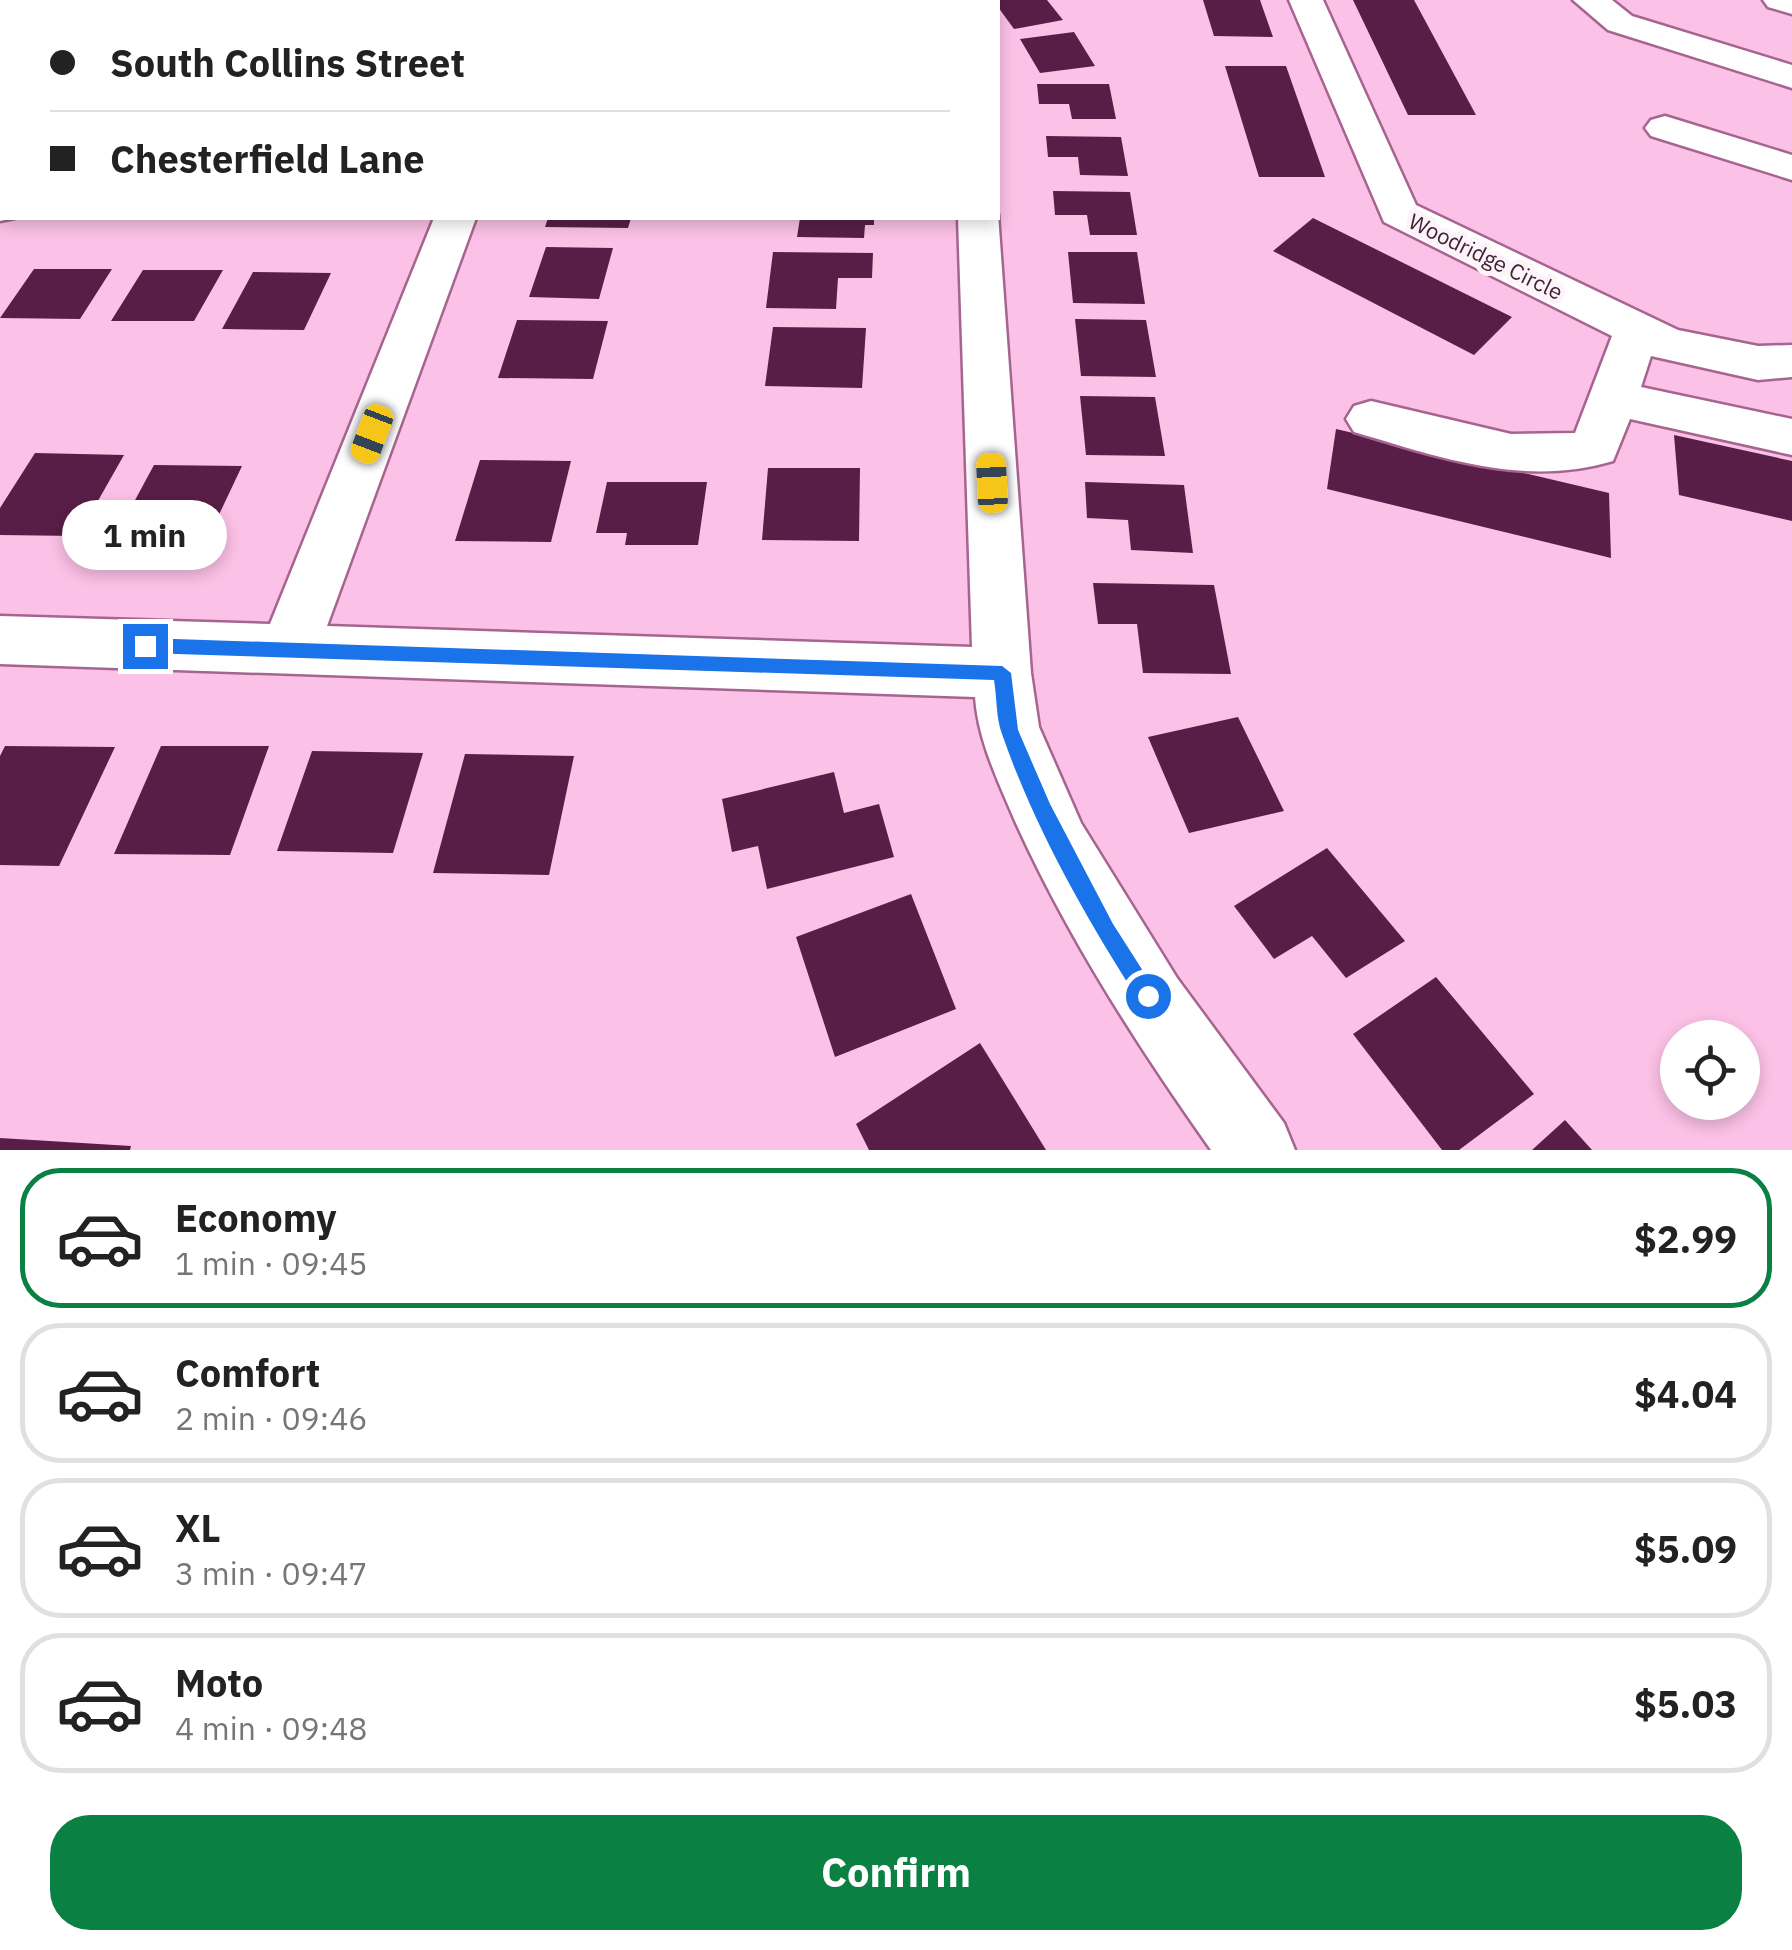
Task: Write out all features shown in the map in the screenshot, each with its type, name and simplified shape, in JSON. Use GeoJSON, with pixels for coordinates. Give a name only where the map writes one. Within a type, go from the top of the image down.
{"type":"FeatureCollection","features":[{"type":"Feature","properties":{"kind":"street","name":"Woodridge Circle"},"geometry":{"type":"LineString","coordinates":[[1306,0],[1399,213],[1666,344],[1758,363],[1792,361]]}},
{"type":"Feature","properties":{"kind":"street"},"geometry":{"type":"LineString","coordinates":[[1590,0],[1620,23],[1792,77]]}},
{"type":"Feature","properties":{"kind":"street"},"geometry":{"type":"LineString","coordinates":[[1780,0],[1792,4]]}},
{"type":"Feature","properties":{"kind":"street"},"geometry":{"type":"LineString","coordinates":[[1665,128],[1792,168]]}},
{"type":"Feature","properties":{"kind":"street"},"geometry":{"type":"LineString","coordinates":[[289,650],[454,220]]}},
{"type":"Feature","properties":{"kind":"street"},"geometry":{"type":"LineString","coordinates":[[979,220],[1002,673],[1010,730],[1044,810],[1106,931],[1192,1062],[1257,1150]]}},
{"type":"Feature","properties":{"kind":"street"},"geometry":{"type":"LineString","coordinates":[[1371,419],[1530,458],[1565,457],[1595,448],[1637,330]]}},
{"type":"Feature","properties":{"kind":"street"},"geometry":{"type":"LineString","coordinates":[[1612,398],[1792,437]]}},
{"type":"Feature","properties":{"kind":"street"},"geometry":{"type":"LineString","coordinates":[[0,640],[1002,673]]}},
{"type":"Feature","properties":{"kind":"building"},"geometry":{"type":"Polygon","coordinates":[[[1000,0],[1047,0],[1063,20],[1014,29],[1000,10],[1000,0]]]}},
{"type":"Feature","properties":{"kind":"building"},"geometry":{"type":"Polygon","coordinates":[[[1203,0],[1260,0],[1273,37],[1214,36],[1203,0]]]}},
{"type":"Feature","properties":{"kind":"building"},"geometry":{"type":"Polygon","coordinates":[[[1353,0],[1414,0],[1476,115],[1408,115],[1353,0]]]}},
{"type":"Feature","properties":{"kind":"building"},"geometry":{"type":"Polygon","coordinates":[[[1074,32],[1095,66],[1040,73],[1020,39],[1074,32]]]}},
{"type":"Feature","properties":{"kind":"building"},"geometry":{"type":"Polygon","coordinates":[[[1225,66],[1286,66],[1325,177],[1259,177],[1225,66]]]}},
{"type":"Feature","properties":{"kind":"building"},"geometry":{"type":"Polygon","coordinates":[[[1037,84],[1109,84],[1116,119],[1072,119],[1069,104],[1039,104],[1037,84]]]}},
{"type":"Feature","properties":{"kind":"building"},"geometry":{"type":"Polygon","coordinates":[[[1046,136],[1121,137],[1128,176],[1080,175],[1078,157],[1048,157],[1046,136]]]}},
{"type":"Feature","properties":{"kind":"building"},"geometry":{"type":"Polygon","coordinates":[[[1053,191],[1130,192],[1137,235],[1090,235],[1087,215],[1055,215],[1053,191]]]}},
{"type":"Feature","properties":{"kind":"building"},"geometry":{"type":"Polygon","coordinates":[[[1313,218],[1512,317],[1474,355],[1273,251],[1313,218]]]}},
{"type":"Feature","properties":{"kind":"building"},"geometry":{"type":"Polygon","coordinates":[[[547,220],[630,220],[628,228],[545,227],[547,220]]]}},
{"type":"Feature","properties":{"kind":"building"},"geometry":{"type":"Polygon","coordinates":[[[800,220],[874,220],[874,225],[865,225],[864,238],[797,237],[800,220]]]}},
{"type":"Feature","properties":{"kind":"building"},"geometry":{"type":"Polygon","coordinates":[[[546,247],[613,248],[599,299],[529,297],[546,247]]]}},
{"type":"Feature","properties":{"kind":"building"},"geometry":{"type":"Polygon","coordinates":[[[773,252],[873,253],[872,278],[838,278],[836,309],[766,308],[773,252]]]}},
{"type":"Feature","properties":{"kind":"building"},"geometry":{"type":"Polygon","coordinates":[[[1068,252],[1137,252],[1145,304],[1073,303],[1068,252]]]}},
{"type":"Feature","properties":{"kind":"building"},"geometry":{"type":"Polygon","coordinates":[[[34,269],[112,269],[80,319],[0,318],[34,269]]]}},
{"type":"Feature","properties":{"kind":"building"},"geometry":{"type":"Polygon","coordinates":[[[143,270],[223,270],[194,321],[111,321],[143,270]]]}},
{"type":"Feature","properties":{"kind":"building"},"geometry":{"type":"Polygon","coordinates":[[[253,272],[331,273],[304,330],[222,329],[253,272]]]}},
{"type":"Feature","properties":{"kind":"building"},"geometry":{"type":"Polygon","coordinates":[[[1075,319],[1146,320],[1156,377],[1081,376],[1075,319]]]}},
{"type":"Feature","properties":{"kind":"building"},"geometry":{"type":"Polygon","coordinates":[[[517,320],[608,321],[593,379],[498,378],[517,320]]]}},
{"type":"Feature","properties":{"kind":"building"},"geometry":{"type":"Polygon","coordinates":[[[773,327],[866,328],[862,388],[765,386],[773,327]]]}},
{"type":"Feature","properties":{"kind":"building"},"geometry":{"type":"Polygon","coordinates":[[[1080,396],[1155,397],[1165,456],[1086,455],[1080,396]]]}},
{"type":"Feature","properties":{"kind":"building"},"geometry":{"type":"Polygon","coordinates":[[[1336,429],[1609,493],[1611,558],[1327,489],[1336,429]]]}},
{"type":"Feature","properties":{"kind":"building"},"geometry":{"type":"Polygon","coordinates":[[[1674,435],[1792,461],[1792,521],[1679,495],[1674,435]]]}},
{"type":"Feature","properties":{"kind":"building"},"geometry":{"type":"Polygon","coordinates":[[[35,453],[124,455],[78,536],[0,535],[0,508],[35,453]]]}},
{"type":"Feature","properties":{"kind":"building"},"geometry":{"type":"Polygon","coordinates":[[[480,460],[571,461],[551,542],[455,541],[480,460]]]}},
{"type":"Feature","properties":{"kind":"building"},"geometry":{"type":"Polygon","coordinates":[[[154,465],[242,466],[207,540],[114,539],[154,465]]]}},
{"type":"Feature","properties":{"kind":"building"},"geometry":{"type":"Polygon","coordinates":[[[768,468],[860,468],[859,541],[762,540],[768,468]]]}},
{"type":"Feature","properties":{"kind":"building"},"geometry":{"type":"Polygon","coordinates":[[[607,482],[707,482],[698,545],[625,545],[627,533],[596,533],[607,482]]]}},
{"type":"Feature","properties":{"kind":"building"},"geometry":{"type":"Polygon","coordinates":[[[1085,482],[1184,485],[1193,553],[1131,550],[1128,520],[1087,518],[1085,482]]]}},
{"type":"Feature","properties":{"kind":"building"},"geometry":{"type":"Polygon","coordinates":[[[1093,583],[1214,585],[1231,674],[1143,673],[1137,624],[1098,624],[1093,583]]]}},
{"type":"Feature","properties":{"kind":"building"},"geometry":{"type":"Polygon","coordinates":[[[1238,717],[1284,811],[1189,833],[1148,737],[1238,717]]]}},
{"type":"Feature","properties":{"kind":"building"},"geometry":{"type":"Polygon","coordinates":[[[5,746],[115,747],[59,866],[0,865],[0,756],[5,746]]]}},
{"type":"Feature","properties":{"kind":"building"},"geometry":{"type":"Polygon","coordinates":[[[161,746],[269,746],[230,855],[114,854],[161,746]]]}},
{"type":"Feature","properties":{"kind":"building"},"geometry":{"type":"Polygon","coordinates":[[[312,751],[423,753],[393,853],[277,851],[312,751]]]}},
{"type":"Feature","properties":{"kind":"building"},"geometry":{"type":"Polygon","coordinates":[[[465,754],[574,756],[549,875],[433,873],[465,754]]]}},
{"type":"Feature","properties":{"kind":"building"},"geometry":{"type":"Polygon","coordinates":[[[834,772],[844,813],[879,804],[894,857],[767,889],[758,846],[732,852],[722,799],[834,772]]]}},
{"type":"Feature","properties":{"kind":"building"},"geometry":{"type":"Polygon","coordinates":[[[1327,848],[1405,941],[1346,978],[1312,936],[1274,959],[1234,906],[1327,848]]]}},
{"type":"Feature","properties":{"kind":"building"},"geometry":{"type":"Polygon","coordinates":[[[911,894],[956,1009],[835,1057],[796,937],[911,894]]]}},
{"type":"Feature","properties":{"kind":"building"},"geometry":{"type":"Polygon","coordinates":[[[1436,977],[1534,1094],[1459,1150],[1442,1150],[1353,1034],[1436,977]]]}},
{"type":"Feature","properties":{"kind":"building"},"geometry":{"type":"Polygon","coordinates":[[[980,1043],[1046,1150],[869,1150],[856,1124],[980,1043]]]}},
{"type":"Feature","properties":{"kind":"building"},"geometry":{"type":"Polygon","coordinates":[[[1565,1120],[1592,1150],[1532,1150],[1565,1120]]]}},
{"type":"Feature","properties":{"kind":"building"},"geometry":{"type":"Polygon","coordinates":[[[0,1138],[131,1146],[130,1150],[0,1150],[0,1138]]]}},
{"type":"Feature","properties":{"kind":"route"},"geometry":{"type":"LineString","coordinates":[[145,646],[1002,673],[1010,730],[1044,810],[1106,931],[1148,996]]}}]}
